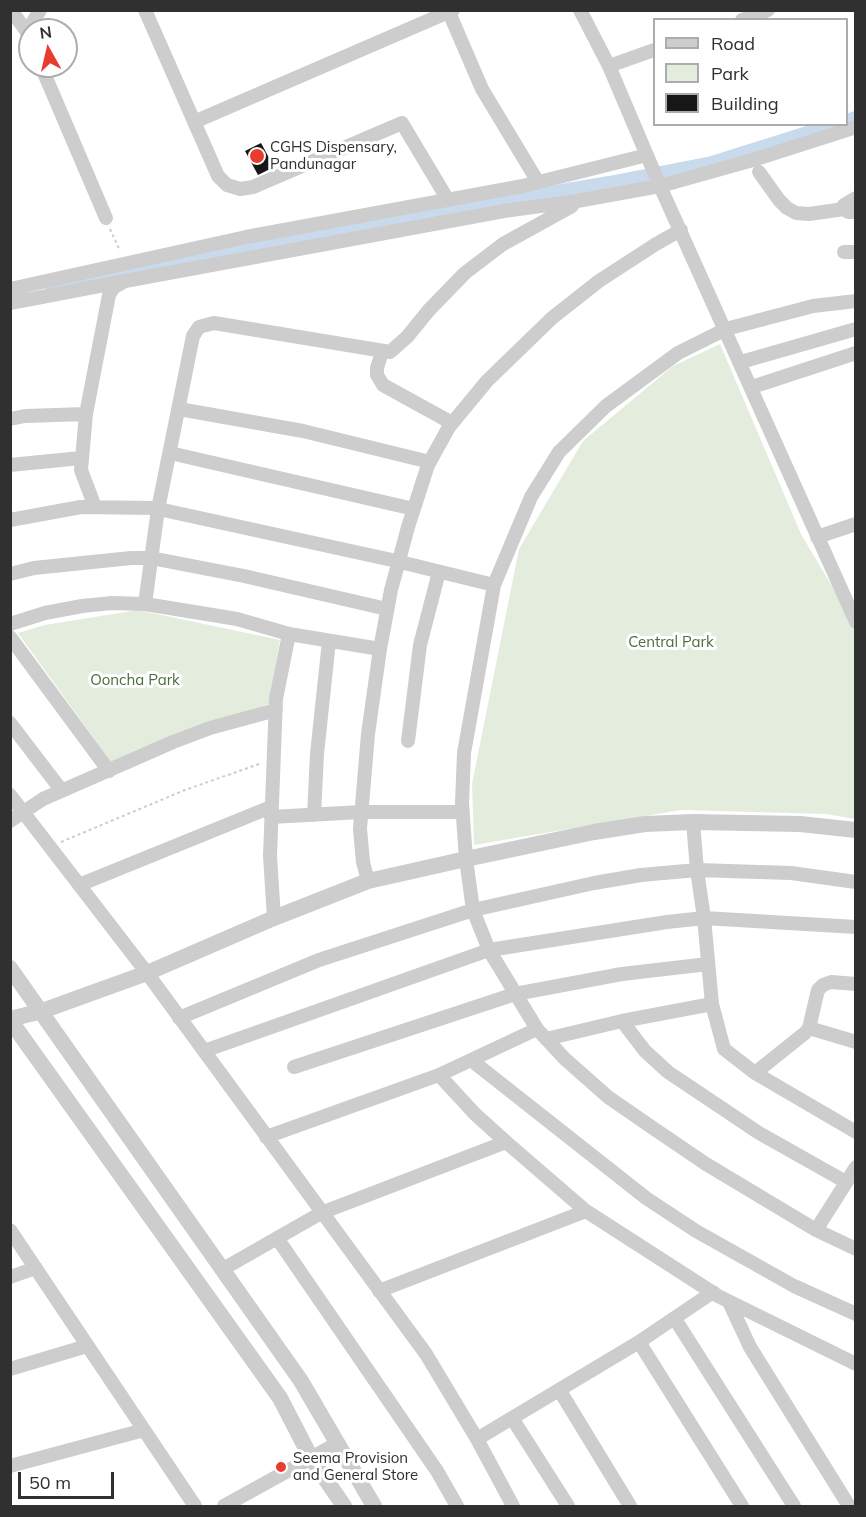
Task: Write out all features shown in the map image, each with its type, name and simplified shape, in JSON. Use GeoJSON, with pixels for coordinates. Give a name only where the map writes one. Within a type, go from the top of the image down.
{"type":"FeatureCollection","features":[{"type":"Feature","properties":{"kind":"street"},"geometry":{"type":"LineString","coordinates":[[580,10],[609,66],[659,183],[854,616]]}},
{"type":"Feature","properties":{"kind":"street"},"geometry":{"type":"LineString","coordinates":[[747,18],[768,10]]}},
{"type":"Feature","properties":{"kind":"street"},"geometry":{"type":"LineString","coordinates":[[194,122],[450,11],[482,89],[538,182]]}},
{"type":"Feature","properties":{"kind":"street"},"geometry":{"type":"LineString","coordinates":[[148,12],[218,176],[227,185],[240,189],[253,187],[402,123],[448,200]]}},
{"type":"Feature","properties":{"kind":"street"},"geometry":{"type":"LineString","coordinates":[[609,66],[653,50]]}},
{"type":"Feature","properties":{"kind":"street"},"geometry":{"type":"LineString","coordinates":[[46,78],[106,218]]}},
{"type":"Feature","properties":{"kind":"street"},"geometry":{"type":"LineString","coordinates":[[10,303],[504,211],[587,199],[745,163],[855,127]]}},
{"type":"Feature","properties":{"kind":"street"},"geometry":{"type":"LineString","coordinates":[[10,289],[246,237],[538,182],[647,155]]}},
{"type":"Feature","properties":{"kind":"street"},"geometry":{"type":"LineString","coordinates":[[759,172],[779,200],[796,213],[850,210]]}},
{"type":"Feature","properties":{"kind":"street"},"geometry":{"type":"LineString","coordinates":[[850,210],[844,205],[855,198]]}},
{"type":"Feature","properties":{"kind":"street"},"geometry":{"type":"LineString","coordinates":[[145,604],[158,509],[193,336],[199,327],[214,323],[390,352],[465,273],[503,244],[560,211],[587,199]]}},
{"type":"Feature","properties":{"kind":"street"},"geometry":{"type":"LineString","coordinates":[[368,881],[363,862],[360,830],[372,700],[387,609],[398,562],[430,462],[452,423],[488,381],[552,318],[599,281],[681,230]]}},
{"type":"Feature","properties":{"kind":"street"},"geometry":{"type":"LineString","coordinates":[[95,507],[81,470],[81,458],[110,295],[113,288],[125,281]]}},
{"type":"Feature","properties":{"kind":"street"},"geometry":{"type":"LineString","coordinates":[[855,301],[813,306],[726,329],[678,353],[606,406],[559,452],[531,496],[494,585],[464,753],[463,812],[473,910],[489,950],[542,1034],[565,1059],[608,1097],[706,1164],[816,1230],[855,1250]]}},
{"type":"Feature","properties":{"kind":"street"},"geometry":{"type":"LineString","coordinates":[[741,362],[855,328]]}},
{"type":"Feature","properties":{"kind":"street"},"geometry":{"type":"LineString","coordinates":[[382,352],[377,375],[383,385],[452,423]]}},
{"type":"Feature","properties":{"kind":"street"},"geometry":{"type":"LineString","coordinates":[[752,387],[855,353]]}},
{"type":"Feature","properties":{"kind":"street"},"geometry":{"type":"LineString","coordinates":[[179,409],[303,431],[430,462]]}},
{"type":"Feature","properties":{"kind":"street"},"geometry":{"type":"LineString","coordinates":[[10,419],[53,414],[87,414]]}},
{"type":"Feature","properties":{"kind":"street"},"geometry":{"type":"LineString","coordinates":[[170,453],[414,509]]}},
{"type":"Feature","properties":{"kind":"street"},"geometry":{"type":"LineString","coordinates":[[10,465],[81,458]]}},
{"type":"Feature","properties":{"kind":"street"},"geometry":{"type":"LineString","coordinates":[[10,520],[81,507],[158,509],[494,585]]}},
{"type":"Feature","properties":{"kind":"street"},"geometry":{"type":"LineString","coordinates":[[817,537],[855,524]]}},
{"type":"Feature","properties":{"kind":"street"},"geometry":{"type":"LineString","coordinates":[[10,574],[34,568],[151,558],[244,576],[387,609]]}},
{"type":"Feature","properties":{"kind":"street"},"geometry":{"type":"LineString","coordinates":[[408,741],[420,645],[439,572]]}},
{"type":"Feature","properties":{"kind":"street"},"geometry":{"type":"LineString","coordinates":[[10,624],[45,613],[82,606],[112,603],[145,604],[237,619],[289,634],[380,649]]}},
{"type":"Feature","properties":{"kind":"street"},"geometry":{"type":"LineString","coordinates":[[274,918],[270,856],[276,710],[282,663],[289,634]]}},
{"type":"Feature","properties":{"kind":"street"},"geometry":{"type":"LineString","coordinates":[[10,637],[110,771]]}},
{"type":"Feature","properties":{"kind":"street"},"geometry":{"type":"LineString","coordinates":[[314,815],[317,754],[329,641]]}},
{"type":"Feature","properties":{"kind":"street"},"geometry":{"type":"LineString","coordinates":[[10,821],[23,811],[62,790],[173,742],[210,728],[276,710]]}},
{"type":"Feature","properties":{"kind":"street"},"geometry":{"type":"LineString","coordinates":[[10,723],[62,790]]}},
{"type":"Feature","properties":{"kind":"street"},"geometry":{"type":"LineString","coordinates":[[10,795],[147,973],[426,1354],[477,1438],[513,1506]]}},
{"type":"Feature","properties":{"kind":"street"},"geometry":{"type":"LineString","coordinates":[[79,885],[271,812],[314,815],[463,812]]}},
{"type":"Feature","properties":{"kind":"street"},"geometry":{"type":"LineString","coordinates":[[693,822],[697,870],[705,918],[712,1004],[724,1048],[754,1073],[855,1132]]}},
{"type":"Feature","properties":{"kind":"street"},"geometry":{"type":"LineString","coordinates":[[344,1506],[311,1458],[280,1398],[10,1020],[42,1011],[147,973],[274,918],[368,881],[604,830],[645,824],[693,822],[800,824],[855,830]]}},
{"type":"Feature","properties":{"kind":"street"},"geometry":{"type":"LineString","coordinates":[[179,1018],[319,960],[473,910],[594,883],[641,875],[697,870],[791,873],[855,882]]}},
{"type":"Feature","properties":{"kind":"street"},"geometry":{"type":"LineString","coordinates":[[204,1052],[489,950],[705,918],[855,927]]}},
{"type":"Feature","properties":{"kind":"street"},"geometry":{"type":"LineString","coordinates":[[294,1067],[515,994],[622,974],[708,964]]}},
{"type":"Feature","properties":{"kind":"street"},"geometry":{"type":"LineString","coordinates":[[10,969],[42,1011],[301,1382],[374,1506]]}},
{"type":"Feature","properties":{"kind":"street"},"geometry":{"type":"LineString","coordinates":[[754,1073],[809,1028],[818,990],[823,985],[831,982],[855,984]]}},
{"type":"Feature","properties":{"kind":"street"},"geometry":{"type":"LineString","coordinates":[[266,1137],[439,1076],[471,1060],[542,1034],[712,1004]]}},
{"type":"Feature","properties":{"kind":"street"},"geometry":{"type":"LineString","coordinates":[[622,1021],[645,1051],[685,1084],[759,1133],[846,1182]]}},
{"type":"Feature","properties":{"kind":"street"},"geometry":{"type":"LineString","coordinates":[[809,1028],[855,1042]]}},
{"type":"Feature","properties":{"kind":"street"},"geometry":{"type":"LineString","coordinates":[[471,1060],[646,1198],[696,1231],[794,1286],[855,1314]]}},
{"type":"Feature","properties":{"kind":"street"},"geometry":{"type":"LineString","coordinates":[[439,1076],[475,1114],[586,1211],[729,1302],[855,1364]]}},
{"type":"Feature","properties":{"kind":"street"},"geometry":{"type":"LineString","coordinates":[[223,1269],[321,1213],[506,1142]]}},
{"type":"Feature","properties":{"kind":"street"},"geometry":{"type":"LineString","coordinates":[[816,1230],[855,1167]]}},
{"type":"Feature","properties":{"kind":"street"},"geometry":{"type":"LineString","coordinates":[[379,1291],[586,1211]]}},
{"type":"Feature","properties":{"kind":"street"},"geometry":{"type":"LineString","coordinates":[[10,1230],[195,1506]]}},
{"type":"Feature","properties":{"kind":"street"},"geometry":{"type":"LineString","coordinates":[[277,1238],[437,1471],[457,1506]]}},
{"type":"Feature","properties":{"kind":"street"},"geometry":{"type":"LineString","coordinates":[[10,1277],[36,1268]]}},
{"type":"Feature","properties":{"kind":"street"},"geometry":{"type":"LineString","coordinates":[[477,1438],[560,1391],[675,1319],[713,1292]]}},
{"type":"Feature","properties":{"kind":"street"},"geometry":{"type":"LineString","coordinates":[[729,1302],[750,1347],[849,1506]]}},
{"type":"Feature","properties":{"kind":"street"},"geometry":{"type":"LineString","coordinates":[[675,1319],[794,1506]]}},
{"type":"Feature","properties":{"kind":"street"},"geometry":{"type":"LineString","coordinates":[[639,1342],[742,1506]]}},
{"type":"Feature","properties":{"kind":"street"},"geometry":{"type":"LineString","coordinates":[[10,1369],[87,1346]]}},
{"type":"Feature","properties":{"kind":"street"},"geometry":{"type":"LineString","coordinates":[[560,1391],[630,1506]]}},
{"type":"Feature","properties":{"kind":"street"},"geometry":{"type":"LineString","coordinates":[[512,1418],[567,1506]]}},
{"type":"Feature","properties":{"kind":"street"},"geometry":{"type":"LineString","coordinates":[[10,1466],[144,1430]]}},
{"type":"Feature","properties":{"kind":"street"},"geometry":{"type":"LineString","coordinates":[[224,1506],[338,1443]]}},
{"type":"Feature","properties":{"kind":"path"},"geometry":{"type":"LineString","coordinates":[[106,218],[125,264]]}},
{"type":"Feature","properties":{"kind":"path"},"geometry":{"type":"LineString","coordinates":[[50,847],[185,790],[274,758]]}},
{"type":"Feature","properties":{"kind":"green space","name":"Central Park"},"geometry":{"type":"Polygon","coordinates":[[[720,344],[801,534],[855,625],[855,819],[826,814],[681,810],[474,845],[472,784],[519,549],[583,441],[673,366],[720,344]]]}},
{"type":"Feature","properties":{"kind":"green space","name":"Ooncha Park"},"geometry":{"type":"Polygon","coordinates":[[[138,610],[280,640],[269,704],[111,762],[18,633],[45,625],[138,610]]]}},
{"type":"Feature","properties":{"kind":"building"},"geometry":{"type":"Polygon","coordinates":[[[261,143],[274,167],[258,175],[245,151],[261,143]]]}},
{"type":"Feature","properties":{"kind":"waterway"},"geometry":{"type":"LineString","coordinates":[[848,120],[856,118]]}},
{"type":"Feature","properties":{"kind":"waterway"},"geometry":{"type":"LineString","coordinates":[[51,286],[444,211],[712,163],[830,126]]}},
{"type":"Feature","properties":{"kind":"place","name":"CGHS Dispensary, Pandunagar"},"geometry":{"type":"Point","coordinates":[257,156]}},
{"type":"Feature","properties":{"kind":"place","name":"Seema Provision and General Store"},"geometry":{"type":"Point","coordinates":[281,1467]}}]}
